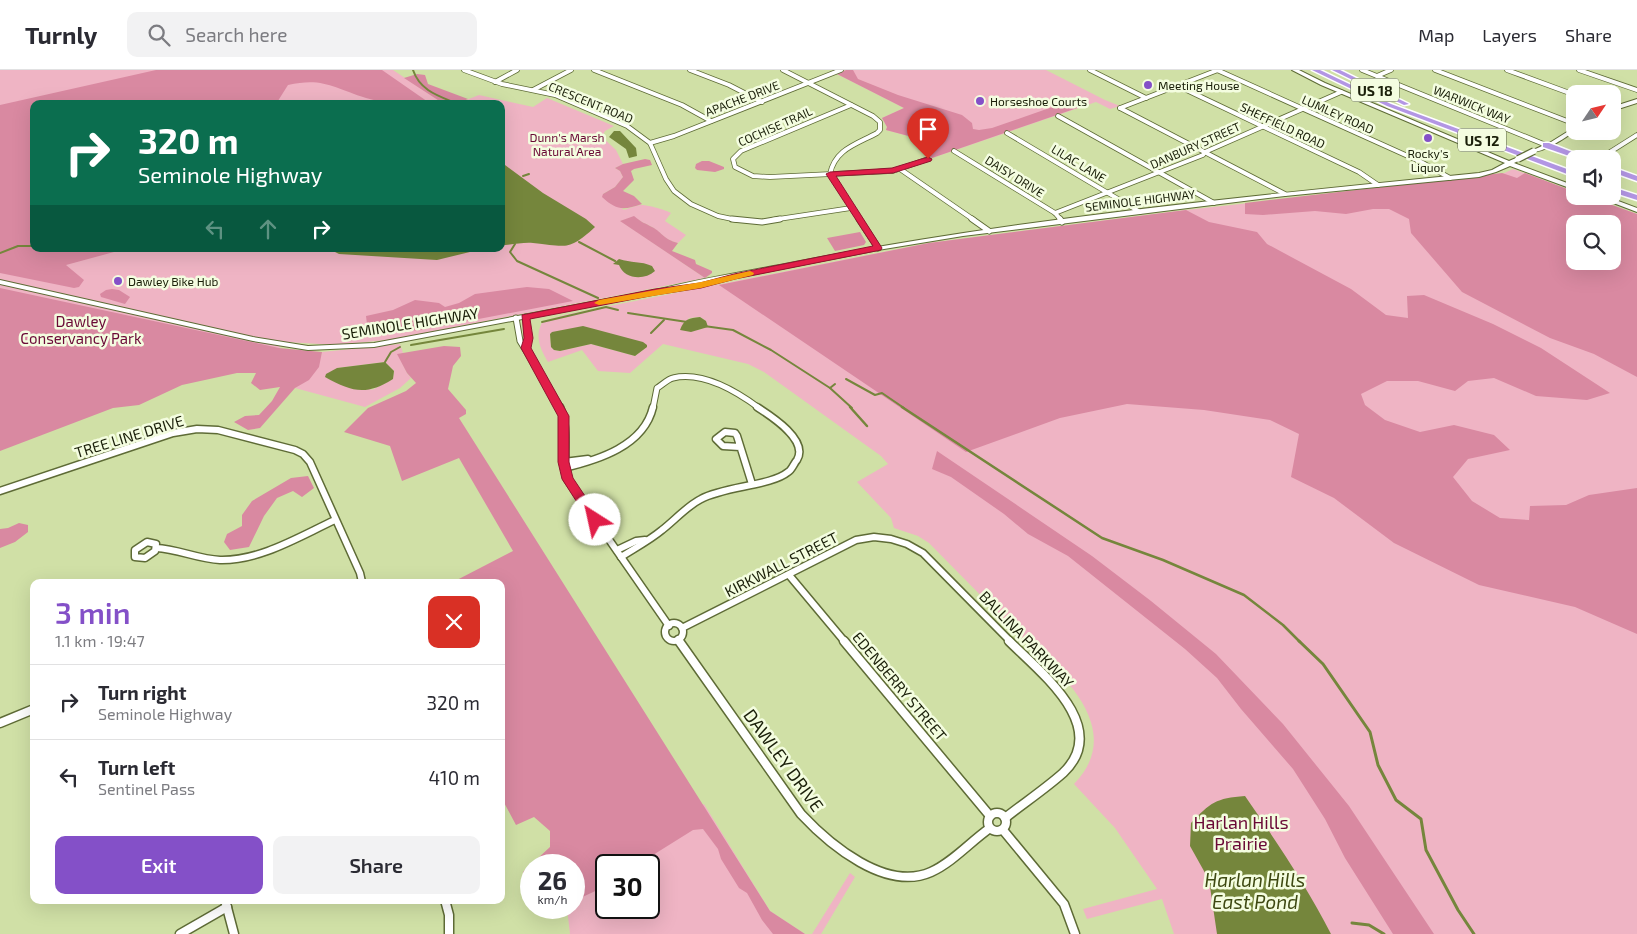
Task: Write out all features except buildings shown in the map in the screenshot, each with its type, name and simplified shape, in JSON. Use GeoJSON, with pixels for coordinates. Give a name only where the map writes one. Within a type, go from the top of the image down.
{"type":"FeatureCollection","features":[{"type":"Feature","properties":{"kind":"highway","name":"US 18"},"geometry":{"type":"LineString","coordinates":[[1307,70],[1389,105]]}},
{"type":"Feature","properties":{"kind":"highway","name":"US 12"},"geometry":{"type":"LineString","coordinates":[[1315,70],[1389,105],[1566,172]]}},
{"type":"Feature","properties":{"kind":"highway","name":"US 12"},"geometry":{"type":"LineString","coordinates":[[1329,70],[1416,109],[1566,165]]}},
{"type":"Feature","properties":{"kind":"highway","name":"US 18"},"geometry":{"type":"LineString","coordinates":[[1335,70],[1416,109]]}},
{"type":"Feature","properties":{"kind":"highway"},"geometry":{"type":"LineString","coordinates":[[1546,145],[1566,152]]}},
{"type":"Feature","properties":{"kind":"highway"},"geometry":{"type":"LineString","coordinates":[[1621,173],[1637,179]]}},
{"type":"Feature","properties":{"kind":"highway"},"geometry":{"type":"LineString","coordinates":[[1621,185],[1637,191]]}},
{"type":"Feature","properties":{"kind":"highway"},"geometry":{"type":"LineString","coordinates":[[1621,192],[1637,198]]}},
{"type":"Feature","properties":{"kind":"street","name":"CRESCENT ROAD"},"geometry":{"type":"LineString","coordinates":[[464,70],[495,82],[555,95],[623,124],[650,143]]}},
{"type":"Feature","properties":{"kind":"street"},"geometry":{"type":"LineString","coordinates":[[495,82],[517,70]]}},
{"type":"Feature","properties":{"kind":"street"},"geometry":{"type":"LineString","coordinates":[[533,90],[571,70]]}},
{"type":"Feature","properties":{"kind":"street"},"geometry":{"type":"LineString","coordinates":[[594,70],[682,105],[711,121]]}},
{"type":"Feature","properties":{"kind":"street"},"geometry":{"type":"LineString","coordinates":[[690,70],[729,85],[762,102]]}},
{"type":"Feature","properties":{"kind":"street"},"geometry":{"type":"LineString","coordinates":[[783,70],[880,122],[880,130],[838,154],[833,160],[830,174],[878,248]]}},
{"type":"Feature","properties":{"kind":"street","name":"APACHE DRIVE"},"geometry":{"type":"LineString","coordinates":[[650,143],[663,140],[841,70]]}},
{"type":"Feature","properties":{"kind":"street"},"geometry":{"type":"LineString","coordinates":[[1090,70],[1146,98]]}},
{"type":"Feature","properties":{"kind":"street"},"geometry":{"type":"LineString","coordinates":[[1218,70],[1120,108],[1285,194]]}},
{"type":"Feature","properties":{"kind":"street","name":"LUMLEY ROAD"},"geometry":{"type":"LineString","coordinates":[[1218,70],[1421,162],[1450,178]]}},
{"type":"Feature","properties":{"kind":"street"},"geometry":{"type":"LineString","coordinates":[[1295,70],[1341,92],[1509,164],[1566,184]]}},
{"type":"Feature","properties":{"kind":"street","name":"WARWICK WAY"},"geometry":{"type":"LineString","coordinates":[[1362,70],[1546,145]]}},
{"type":"Feature","properties":{"kind":"street"},"geometry":{"type":"LineString","coordinates":[[1377,76],[1391,70]]}},
{"type":"Feature","properties":{"kind":"street"},"geometry":{"type":"LineString","coordinates":[[1435,70],[1566,121]]}},
{"type":"Feature","properties":{"kind":"street"},"geometry":{"type":"LineString","coordinates":[[1507,70],[1566,92]]}},
{"type":"Feature","properties":{"kind":"street"},"geometry":{"type":"LineString","coordinates":[[1579,70],[1637,90]]}},
{"type":"Feature","properties":{"kind":"street","name":"SHEFFIELD ROAD"},"geometry":{"type":"LineString","coordinates":[[1178,86],[1359,172],[1378,185]]}},
{"type":"Feature","properties":{"kind":"street","name":"DANBURY STREET"},"geometry":{"type":"LineString","coordinates":[[1055,213],[1203,155],[1205,152],[1341,92]]}},
{"type":"Feature","properties":{"kind":"street"},"geometry":{"type":"LineString","coordinates":[[1621,106],[1637,101]]}},
{"type":"Feature","properties":{"kind":"street","name":"COCHISE TRAIL"},"geometry":{"type":"LineString","coordinates":[[851,105],[741,151],[733,159],[735,167],[739,171],[753,176],[882,172],[900,169],[928,159]]}},
{"type":"Feature","properties":{"kind":"street"},"geometry":{"type":"LineString","coordinates":[[1058,116],[1214,202]]}},
{"type":"Feature","properties":{"kind":"street","name":"LILAC LANE"},"geometry":{"type":"LineString","coordinates":[[1007,132],[1140,212]]}},
{"type":"Feature","properties":{"kind":"street","name":"SEMINOLE HIGHWAY"},"geometry":{"type":"LineString","coordinates":[[0,282],[278,345],[325,349],[374,346],[655,292],[701,285],[734,276],[878,248],[990,231],[1214,202],[1488,173],[1518,160],[1566,134]]}},
{"type":"Feature","properties":{"kind":"street"},"geometry":{"type":"LineString","coordinates":[[1612,150],[1637,135]]}},
{"type":"Feature","properties":{"kind":"street"},"geometry":{"type":"LineString","coordinates":[[650,143],[666,179],[674,190],[692,204],[718,216],[739,221],[762,222],[851,208]]}},
{"type":"Feature","properties":{"kind":"street","name":"DAISY DRIVE"},"geometry":{"type":"LineString","coordinates":[[954,151],[1055,213],[1062,222]]}},
{"type":"Feature","properties":{"kind":"street"},"geometry":{"type":"LineString","coordinates":[[900,169],[990,231]]}},
{"type":"Feature","properties":{"kind":"street"},"geometry":{"type":"LineString","coordinates":[[1621,202],[1637,208]]}},
{"type":"Feature","properties":{"kind":"street"},"geometry":{"type":"LineString","coordinates":[[1621,203],[1637,208]]}},
{"type":"Feature","properties":{"kind":"street"},"geometry":{"type":"LineString","coordinates":[[526,317],[528,338],[526,348]]}},
{"type":"Feature","properties":{"kind":"street"},"geometry":{"type":"LineString","coordinates":[[516,318],[520,341],[526,348],[564,416],[564,465],[573,488],[669,626]]}},
{"type":"Feature","properties":{"kind":"street"},"geometry":{"type":"LineString","coordinates":[[564,465],[594,459],[617,450],[639,434],[651,415],[655,392],[660,384],[673,378],[691,376],[714,382],[743,396],[796,440],[800,448],[800,456],[789,472],[774,479],[720,491],[700,499],[661,531],[621,557]]}},
{"type":"Feature","properties":{"kind":"street","name":"TREE LINE DRIVE"},"geometry":{"type":"LineString","coordinates":[[0,491],[173,433],[204,428],[218,430],[286,447],[303,454],[310,462],[361,579]]}},
{"type":"Feature","properties":{"kind":"street"},"geometry":{"type":"LineString","coordinates":[[740,447],[752,484]]}},
{"type":"Feature","properties":{"kind":"street"},"geometry":{"type":"LineString","coordinates":[[156,548],[167,548],[209,559],[238,559],[262,551],[335,520]]}},
{"type":"Feature","properties":{"kind":"street","name":"KIRKWALL STREET"},"geometry":{"type":"LineString","coordinates":[[682,628],[856,540],[879,536],[894,538]]}},
{"type":"Feature","properties":{"kind":"street","name":"BALLINA PARKWAY"},"geometry":{"type":"LineString","coordinates":[[894,538],[911,544],[923,553],[1060,692],[1076,717],[1080,737],[1078,749],[1072,762],[1064,772],[1004,818]]}},
{"type":"Feature","properties":{"kind":"street"},"geometry":{"type":"LineString","coordinates":[[617,550],[636,541],[645,540]]}},
{"type":"Feature","properties":{"kind":"street","name":"EDENBERRY STREET"},"geometry":{"type":"LineString","coordinates":[[789,575],[990,816]]}},
{"type":"Feature","properties":{"kind":"street"},"geometry":{"type":"LineString","coordinates":[[676,624],[682,628],[683,633],[678,639],[672,640],[667,638],[665,630],[669,626],[676,624]]}},
{"type":"Feature","properties":{"kind":"street","name":"DAWLEY DRIVE"},"geometry":{"type":"LineString","coordinates":[[678,639],[801,814],[814,829],[873,870],[898,877],[928,873],[938,868],[990,828]]}},
{"type":"Feature","properties":{"kind":"street"},"geometry":{"type":"LineString","coordinates":[[0,723],[30,711]]}},
{"type":"Feature","properties":{"kind":"street"},"geometry":{"type":"LineString","coordinates":[[997,813],[1004,818],[1006,823],[1003,830],[995,831],[990,828],[988,822],[990,816],[997,813]]}},
{"type":"Feature","properties":{"kind":"street"},"geometry":{"type":"LineString","coordinates":[[1003,830],[1064,904],[1075,934]]}},
{"type":"Feature","properties":{"kind":"street"},"geometry":{"type":"LineString","coordinates":[[180,934],[226,904],[234,934]]}},
{"type":"Feature","properties":{"kind":"street"},"geometry":{"type":"LineString","coordinates":[[446,904],[449,915],[449,934]]}},
{"type":"Feature","properties":{"kind":"green space","name":"Dawley Conservancy Park"},"geometry":{"type":"Polygon","coordinates":[[[0,70],[393,70],[438,100],[30,100],[30,252],[505,252],[505,101],[533,107],[547,98],[614,126],[605,131],[602,137],[616,150],[623,164],[615,168],[620,171],[623,177],[615,187],[603,194],[624,210],[643,205],[671,213],[665,221],[686,235],[678,243],[666,238],[652,227],[634,217],[621,221],[705,278],[395,339],[337,345],[286,342],[279,348],[0,441],[0,70]]]}},
{"type":"Feature","properties":{"kind":"green space"},"geometry":{"type":"Polygon","coordinates":[[[156,70],[382,70],[425,100],[377,100],[328,85],[310,82],[288,85],[279,100],[30,100],[30,252],[114,252],[66,265],[84,280],[79,287],[74,288],[0,273],[0,105],[156,70]]]}},
{"type":"Feature","properties":{"kind":"green space"},"geometry":{"type":"Polygon","coordinates":[[[846,70],[1046,70],[1120,106],[1110,109],[1096,102],[932,158],[914,144],[916,138],[886,130],[887,127],[882,118],[904,108],[837,74],[846,70]]]}},
{"type":"Feature","properties":{"kind":"green space"},"geometry":{"type":"Polygon","coordinates":[[[846,70],[853,70],[858,79],[898,95],[962,115],[972,123],[973,129],[979,130],[992,128],[1058,105],[1080,107],[932,158],[914,144],[916,138],[886,130],[887,127],[882,118],[904,108],[837,74],[846,70]]]}},
{"type":"Feature","properties":{"kind":"green space"},"geometry":{"type":"Polygon","coordinates":[[[417,74],[425,75],[428,84],[468,99],[438,100],[404,78],[417,74]]]}},
{"type":"Feature","properties":{"kind":"green space","name":"Dawley Conservancy Park"},"geometry":{"type":"Polygon","coordinates":[[[479,95],[502,100],[466,100],[479,95]]]}},
{"type":"Feature","properties":{"kind":"green space"},"geometry":{"type":"Polygon","coordinates":[[[645,159],[650,160],[652,165],[631,171],[634,180],[623,191],[634,196],[642,204],[621,208],[612,205],[602,197],[603,194],[615,187],[623,177],[620,171],[615,168],[623,164],[645,159]]]}},
{"type":"Feature","properties":{"kind":"green space"},"geometry":{"type":"Polygon","coordinates":[[[702,161],[709,161],[724,167],[724,169],[715,172],[697,170],[695,168],[696,164],[702,161]]]}},
{"type":"Feature","properties":{"kind":"green space","name":"Harlan Hills Prairie"},"geometry":{"type":"Polygon","coordinates":[[[1513,169],[1566,189],[1566,205],[1612,205],[1637,214],[1637,934],[1174,934],[1162,899],[1087,919],[1083,909],[1157,889],[1115,828],[1074,784],[1090,761],[1093,749],[1094,737],[1088,713],[1073,689],[929,543],[918,536],[894,528],[891,518],[857,482],[888,464],[881,456],[764,372],[748,364],[663,344],[630,373],[598,371],[582,350],[548,362],[539,342],[539,331],[543,321],[564,315],[929,243],[1186,210],[1500,175],[1513,169]],[[700,317],[689,318],[681,330],[700,330],[706,321],[700,317]],[[550,334],[551,347],[554,350],[560,351],[591,344],[635,356],[647,347],[550,334]]]}},
{"type":"Feature","properties":{"kind":"green space"},"geometry":{"type":"Polygon","coordinates":[[[1502,173],[1517,178],[1525,173],[1566,189],[1566,205],[1612,205],[1637,214],[1637,377],[1594,354],[1550,338],[1462,292],[1411,233],[1409,219],[1389,209],[1373,209],[1346,214],[1315,211],[1263,215],[1245,214],[1245,203],[1502,173]]]}},
{"type":"Feature","properties":{"kind":"green space"},"geometry":{"type":"Polygon","coordinates":[[[1186,210],[1209,222],[1257,232],[1267,244],[1351,289],[1386,315],[1408,318],[1407,296],[1424,295],[1493,324],[1541,348],[1610,393],[1587,400],[1536,396],[1494,378],[1468,381],[1455,391],[1418,381],[1387,381],[1361,394],[1365,405],[1385,420],[1420,432],[1454,425],[1494,435],[1510,450],[1468,459],[1453,477],[1472,501],[1500,518],[1529,520],[1530,506],[1566,505],[1589,495],[1637,488],[1637,634],[1575,607],[1479,585],[1394,543],[1334,498],[1291,477],[1299,434],[1270,420],[1204,410],[1127,404],[1060,418],[966,452],[719,285],[929,243],[1186,210]]]}},
{"type":"Feature","properties":{"kind":"green space"},"geometry":{"type":"Polygon","coordinates":[[[634,216],[641,222],[656,229],[669,240],[678,243],[672,251],[695,260],[696,264],[712,271],[712,273],[705,278],[620,221],[634,216]]]}},
{"type":"Feature","properties":{"kind":"green space"},"geometry":{"type":"Polygon","coordinates":[[[860,232],[866,242],[864,245],[835,251],[827,238],[860,232]]]}},
{"type":"Feature","properties":{"kind":"green space"},"geometry":{"type":"Polygon","coordinates":[[[527,287],[549,289],[573,301],[421,330],[368,332],[366,316],[393,310],[415,300],[439,303],[445,307],[459,303],[475,294],[527,287]]]}},
{"type":"Feature","properties":{"kind":"green space"},"geometry":{"type":"Polygon","coordinates":[[[0,288],[279,348],[322,352],[319,367],[309,380],[295,388],[260,428],[248,430],[234,422],[245,416],[259,415],[272,401],[280,387],[260,390],[251,383],[256,373],[237,373],[182,385],[139,405],[113,408],[0,451],[0,288]]]}},
{"type":"Feature","properties":{"kind":"green space"},"geometry":{"type":"Polygon","coordinates":[[[112,289],[119,290],[130,297],[125,304],[101,297],[100,294],[112,289]]]}},
{"type":"Feature","properties":{"kind":"green space"},"geometry":{"type":"Polygon","coordinates":[[[400,344],[403,353],[398,354],[411,378],[400,388],[365,407],[295,388],[313,373],[322,352],[400,344]],[[385,362],[337,368],[372,390],[393,379],[394,371],[385,362]]]}},
{"type":"Feature","properties":{"kind":"green space"},"geometry":{"type":"Polygon","coordinates":[[[444,346],[460,347],[461,356],[453,366],[448,389],[466,410],[466,414],[459,418],[770,911],[805,934],[773,934],[762,920],[747,893],[739,888],[721,859],[718,849],[703,829],[693,830],[655,854],[595,854],[595,891],[585,896],[585,854],[542,854],[550,847],[550,831],[534,817],[516,825],[505,804],[505,579],[459,579],[513,551],[459,458],[402,481],[390,446],[344,432],[368,408],[406,391],[416,383],[407,373],[397,354],[444,346]]]}},
{"type":"Feature","properties":{"kind":"green space"},"geometry":{"type":"Polygon","coordinates":[[[937,451],[1092,556],[1216,654],[1283,724],[1349,806],[1434,934],[1393,934],[1345,858],[1325,819],[1293,769],[1217,678],[1185,649],[1068,556],[1028,534],[1004,514],[951,477],[932,469],[937,451]]]}},
{"type":"Feature","properties":{"kind":"green space"},"geometry":{"type":"Polygon","coordinates":[[[308,476],[314,488],[302,497],[293,491],[277,498],[264,516],[249,547],[230,550],[224,542],[227,534],[242,526],[242,515],[252,501],[291,478],[308,476]]]}},
{"type":"Feature","properties":{"kind":"green space"},"geometry":{"type":"Polygon","coordinates":[[[19,523],[28,525],[28,532],[15,542],[0,548],[0,529],[19,523]]]}},
{"type":"Feature","properties":{"kind":"green space"},"geometry":{"type":"Polygon","coordinates":[[[704,804],[770,911],[805,934],[570,934],[568,919],[585,919],[585,882],[595,875],[595,919],[660,919],[660,854],[627,854],[704,804]]]}},
{"type":"Feature","properties":{"kind":"green space"},"geometry":{"type":"Polygon","coordinates":[[[850,873],[855,877],[821,934],[812,934],[850,873]]]}},
{"type":"Feature","properties":{"kind":"water"},"geometry":{"type":"Polygon","coordinates":[[[614,131],[620,131],[636,148],[637,156],[629,158],[626,149],[609,137],[614,131]]]}},
{"type":"Feature","properties":{"kind":"water"},"geometry":{"type":"Polygon","coordinates":[[[505,165],[543,193],[586,219],[595,227],[579,240],[566,246],[529,243],[505,245],[505,165]]]}},
{"type":"Feature","properties":{"kind":"water"},"geometry":{"type":"Polygon","coordinates":[[[335,252],[470,252],[437,260],[339,254],[335,252]]]}},
{"type":"Feature","properties":{"kind":"water"},"geometry":{"type":"Polygon","coordinates":[[[619,259],[648,264],[655,271],[640,277],[630,276],[619,265],[613,264],[619,259]]]}},
{"type":"Feature","properties":{"kind":"water"},"geometry":{"type":"Polygon","coordinates":[[[700,317],[706,321],[708,327],[691,332],[680,330],[683,323],[687,320],[700,317]]]}},
{"type":"Feature","properties":{"kind":"water"},"geometry":{"type":"Polygon","coordinates":[[[583,326],[643,342],[647,347],[635,356],[591,344],[560,351],[554,350],[551,347],[550,334],[552,332],[583,326]]]}},
{"type":"Feature","properties":{"kind":"water"},"geometry":{"type":"Polygon","coordinates":[[[385,362],[394,371],[393,379],[367,390],[351,389],[325,377],[326,374],[337,368],[385,362]]]}},
{"type":"Feature","properties":{"kind":"water","name":"Harlan Hills East Pond"},"geometry":{"type":"Polygon","coordinates":[[[1245,796],[1301,881],[1331,934],[1217,934],[1209,880],[1190,846],[1191,823],[1209,806],[1220,800],[1245,796]]]}},
{"type":"Feature","properties":{"kind":"waterway"},"geometry":{"type":"LineString","coordinates":[[413,70],[425,88],[449,100]]}},
{"type":"Feature","properties":{"kind":"waterway"},"geometry":{"type":"LineString","coordinates":[[523,176],[529,174]]}},
{"type":"Feature","properties":{"kind":"waterway"},"geometry":{"type":"LineString","coordinates":[[579,242],[615,261]]}},
{"type":"Feature","properties":{"kind":"waterway"},"geometry":{"type":"LineString","coordinates":[[515,244],[510,252],[517,261],[598,298]]}},
{"type":"Feature","properties":{"kind":"waterway"},"geometry":{"type":"LineString","coordinates":[[0,253],[18,246],[30,246]]}},
{"type":"Feature","properties":{"kind":"waterway"},"geometry":{"type":"LineString","coordinates":[[542,322],[606,307],[618,310]]}},
{"type":"Feature","properties":{"kind":"waterway"},"geometry":{"type":"LineString","coordinates":[[628,313],[687,322]]}},
{"type":"Feature","properties":{"kind":"waterway"},"geometry":{"type":"LineString","coordinates":[[651,333],[664,320]]}},
{"type":"Feature","properties":{"kind":"waterway"},"geometry":{"type":"LineString","coordinates":[[704,326],[733,330],[771,350],[830,388]]}},
{"type":"Feature","properties":{"kind":"waterway"},"geometry":{"type":"LineString","coordinates":[[411,345],[504,329]]}},
{"type":"Feature","properties":{"kind":"waterway"},"geometry":{"type":"LineString","coordinates":[[385,362],[391,352],[400,347]]}},
{"type":"Feature","properties":{"kind":"waterway"},"geometry":{"type":"LineString","coordinates":[[846,379],[875,395],[882,393],[904,408]]}},
{"type":"Feature","properties":{"kind":"waterway"},"geometry":{"type":"LineString","coordinates":[[830,388],[835,384]]}},
{"type":"Feature","properties":{"kind":"waterway"},"geometry":{"type":"LineString","coordinates":[[830,388],[852,408]]}},
{"type":"Feature","properties":{"kind":"waterway"},"geometry":{"type":"LineString","coordinates":[[850,407],[867,426]]}},
{"type":"Feature","properties":{"kind":"waterway"},"geometry":{"type":"LineString","coordinates":[[902,407],[1102,538],[1163,560],[1244,595],[1283,625],[1299,641]]}},
{"type":"Feature","properties":{"kind":"waterway"},"geometry":{"type":"LineString","coordinates":[[1299,641],[1323,664],[1370,732],[1378,765],[1396,800],[1421,819],[1426,850],[1458,910],[1474,934]]}},
{"type":"Feature","properties":{"kind":"waterway"},"geometry":{"type":"LineString","coordinates":[[1352,923],[1369,925],[1384,934]]}},
{"type":"Feature","properties":{"kind":"slow traffic"},"geometry":{"type":"LineString","coordinates":[[599,303],[701,285],[750,273]]}},
{"type":"Feature","properties":{"kind":"place","name":"Meeting House"},"geometry":{"type":"Point","coordinates":[1148,85]}},
{"type":"Feature","properties":{"kind":"place","name":"Horseshoe Courts"},"geometry":{"type":"Point","coordinates":[980,101]}},
{"type":"Feature","properties":{"kind":"place","name":"Rocky's Liquor"},"geometry":{"type":"Point","coordinates":[1428,138]}},
{"type":"Feature","properties":{"kind":"place","name":"Dawley Bike Hub"},"geometry":{"type":"Point","coordinates":[118,281]}},
{"type":"Feature","properties":{"kind":"route"},"geometry":{"type":"LineString","coordinates":[[595,520],[567,479],[564,468],[564,416],[526,348],[528,338],[526,317],[701,285],[734,276],[878,248],[830,174],[893,171],[928,159]]}},
{"type":"Feature","properties":{"kind":"park label","name":"Dunn's Marsh Natural Area"},"geometry":{"type":"Point","coordinates":[567,144]}}]}
